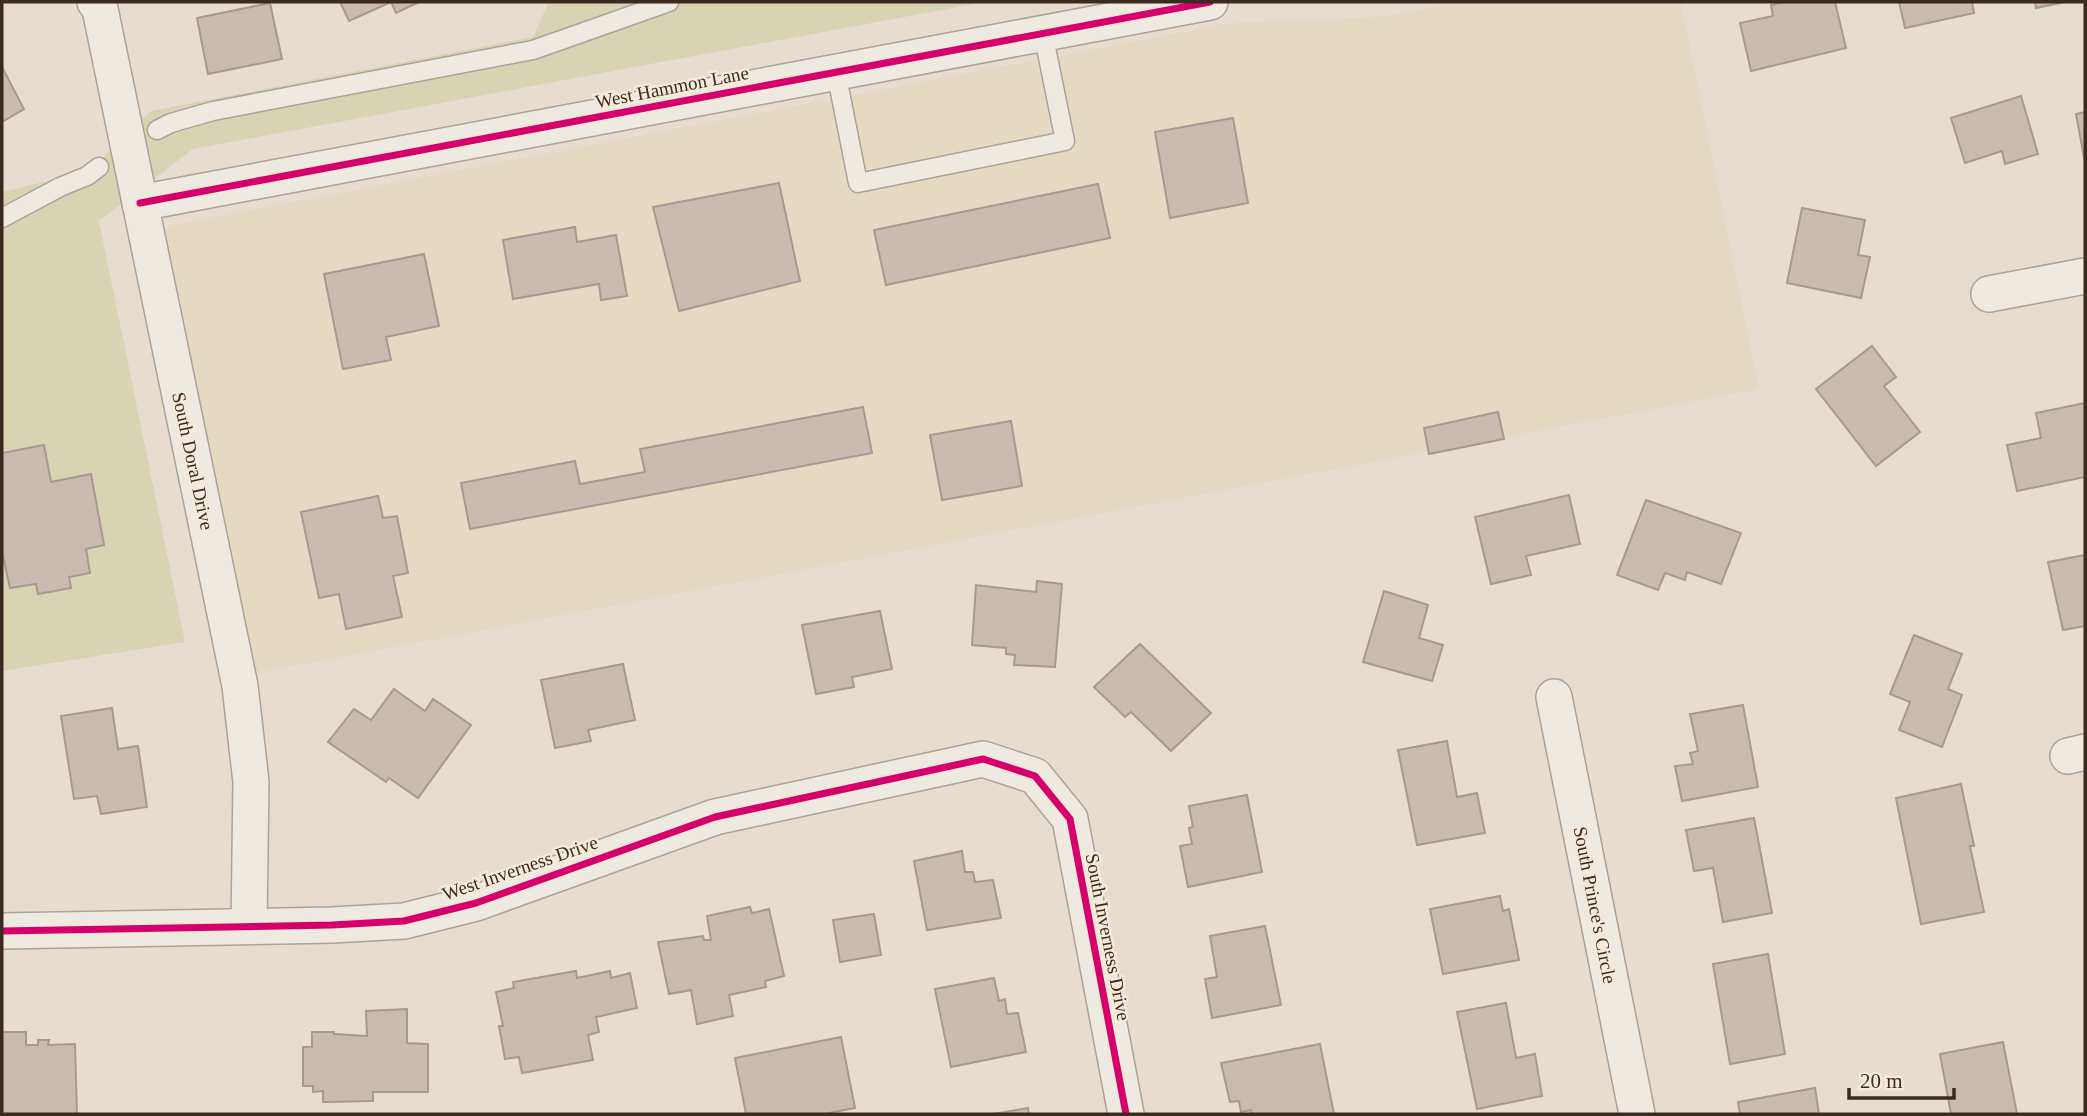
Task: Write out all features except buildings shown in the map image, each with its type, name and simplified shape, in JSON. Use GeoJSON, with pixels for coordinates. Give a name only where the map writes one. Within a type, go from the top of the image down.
{"type":"FeatureCollection","features":[{"type":"Feature","properties":{"kind":"street","name":"South Doral Drive"},"geometry":{"type":"LineString","coordinates":[[95,2],[100,9],[240,686],[251,782],[249,925]]}},
{"type":"Feature","properties":{"kind":"street","name":"West Hammon Lane"},"geometry":{"type":"LineString","coordinates":[[140,203],[1210,2]]}},
{"type":"Feature","properties":{"kind":"street"},"geometry":{"type":"LineString","coordinates":[[1989,294],[2085,276]]}},
{"type":"Feature","properties":{"kind":"street","name":"South Prince's Circle"},"geometry":{"type":"LineString","coordinates":[[1554,697],[1637,1114]]}},
{"type":"Feature","properties":{"kind":"street","name":"West Inverness Drive"},"geometry":{"type":"LineString","coordinates":[[2,931],[332,925],[404,921],[476,903],[715,817],[983,759],[1035,776]]}},
{"type":"Feature","properties":{"kind":"street","name":"South Inverness Drive"},"geometry":{"type":"LineString","coordinates":[[1035,776],[1070,819],[1126,1114]]}},
{"type":"Feature","properties":{"kind":"lane"},"geometry":{"type":"LineString","coordinates":[[158,130],[213,111],[533,50],[669,2]]}},
{"type":"Feature","properties":{"kind":"lane"},"geometry":{"type":"LineString","coordinates":[[836,72],[858,183],[1065,141],[1044,33]]}},
{"type":"Feature","properties":{"kind":"lane"},"geometry":{"type":"LineString","coordinates":[[2,218],[87,176],[99,167]]}},
{"type":"Feature","properties":{"kind":"shaded area"},"geometry":{"type":"Polygon","coordinates":[[[549,2],[985,2],[193,149],[99,221],[185,642],[2,671],[2,192],[89,171],[151,111],[533,37],[549,2]]]}},
{"type":"Feature","properties":{"kind":"shaded area"},"geometry":{"type":"Polygon","coordinates":[[[1462,2],[1681,2],[1759,389],[252,674],[162,227],[1230,23],[1381,17],[1462,2]]]}},
{"type":"Feature","properties":{"kind":"cycle path"},"geometry":{"type":"LineString","coordinates":[[140,203],[1210,2]]}},
{"type":"Feature","properties":{"kind":"cycle path"},"geometry":{"type":"LineString","coordinates":[[2,931],[332,925],[404,921],[476,903],[715,817],[983,759],[1035,776],[1070,819],[1126,1114]]}}]}
